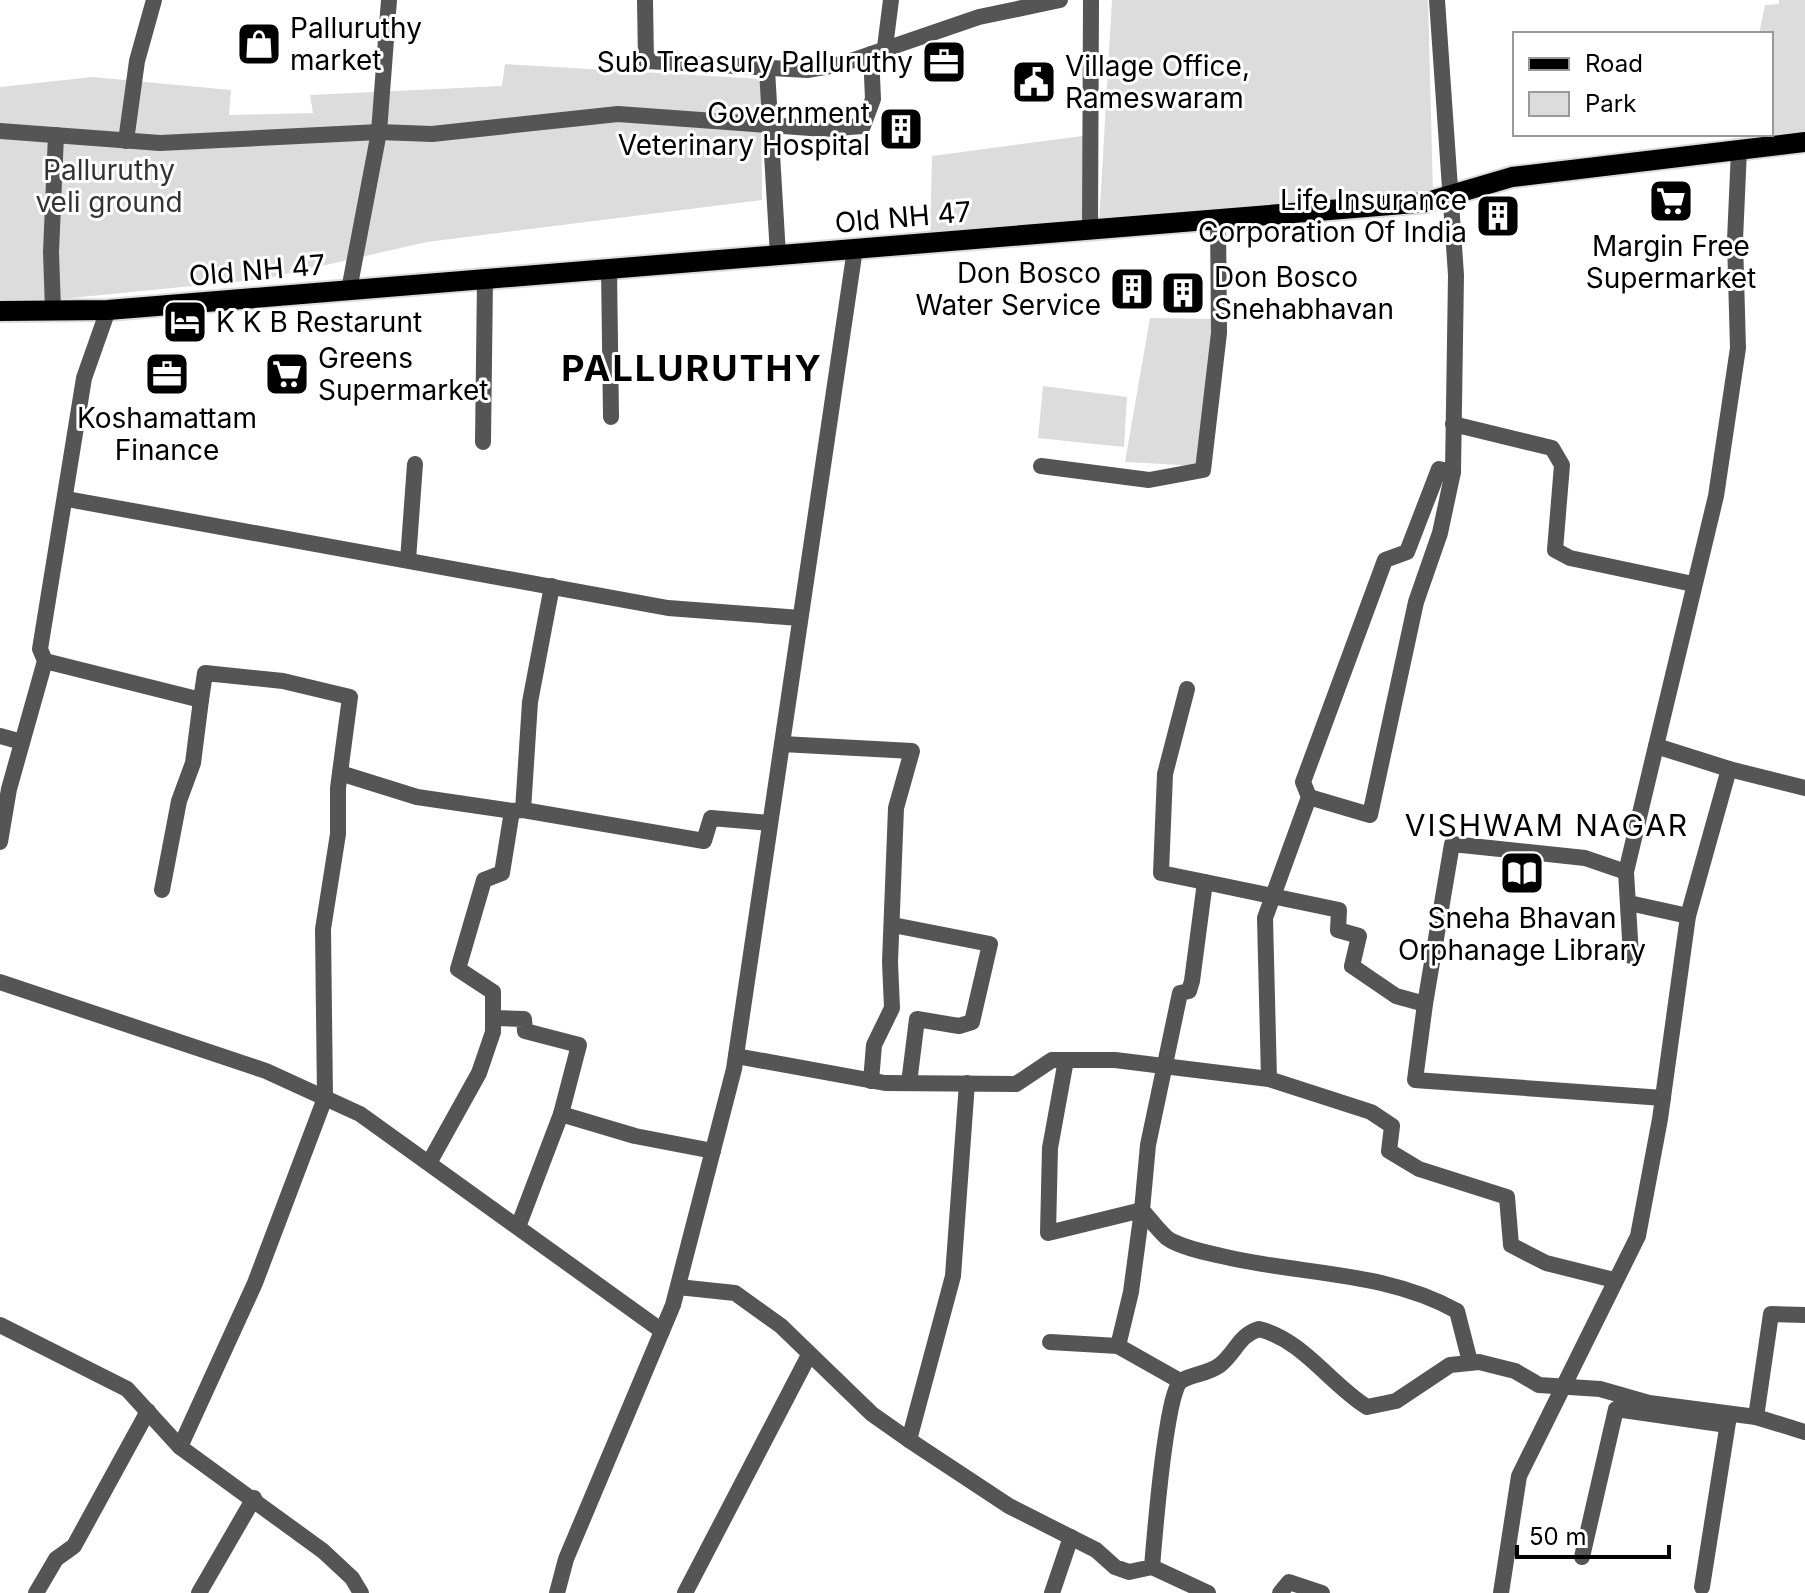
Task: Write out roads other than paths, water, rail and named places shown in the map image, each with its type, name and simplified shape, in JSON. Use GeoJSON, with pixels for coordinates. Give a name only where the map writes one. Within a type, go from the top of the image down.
{"type":"FeatureCollection","features":[{"type":"Feature","properties":{"kind":"main road","name":"Old NH 47"},"geometry":{"type":"LineString","coordinates":[[0,311],[108,310],[1427,202],[1512,177],[1805,142]]}},
{"type":"Feature","properties":{"kind":"street"},"geometry":{"type":"LineString","coordinates":[[126,141],[137,61],[154,0]]}},
{"type":"Feature","properties":{"kind":"street"},"geometry":{"type":"LineString","coordinates":[[349,290],[379,132],[389,0]]}},
{"type":"Feature","properties":{"kind":"street"},"geometry":{"type":"LineString","coordinates":[[645,0],[646,61],[767,70],[807,70],[878,51],[979,17],[1060,0]]}},
{"type":"Feature","properties":{"kind":"street"},"geometry":{"type":"LineString","coordinates":[[0,131],[160,143],[379,132],[432,134],[618,114],[824,129],[863,126],[873,99],[878,51],[891,0]]}},
{"type":"Feature","properties":{"kind":"street"},"geometry":{"type":"LineString","coordinates":[[1090,230],[1091,0]]}},
{"type":"Feature","properties":{"kind":"street"},"geometry":{"type":"LineString","coordinates":[[1309,797],[1370,815],[1416,602],[1440,533],[1453,472],[1456,275],[1437,0]]}},
{"type":"Feature","properties":{"kind":"street"},"geometry":{"type":"LineString","coordinates":[[767,70],[778,255]]}},
{"type":"Feature","properties":{"kind":"street"},"geometry":{"type":"LineString","coordinates":[[53,310],[51,252],[56,135]]}},
{"type":"Feature","properties":{"kind":"street"},"geometry":{"type":"LineString","coordinates":[[1631,956],[1626,872],[1716,496],[1738,348],[1735,240],[1739,150]]}},
{"type":"Feature","properties":{"kind":"street"},"geometry":{"type":"LineString","coordinates":[[1041,466],[1149,480],[1203,470],[1219,333],[1218,219]]}},
{"type":"Feature","properties":{"kind":"street"},"geometry":{"type":"LineString","coordinates":[[557,1593],[566,1559],[678,1287],[736,1056],[855,249]]}},
{"type":"Feature","properties":{"kind":"street"},"geometry":{"type":"LineString","coordinates":[[609,269],[611,417]]}},
{"type":"Feature","properties":{"kind":"street"},"geometry":{"type":"LineString","coordinates":[[483,442],[485,279]]}},
{"type":"Feature","properties":{"kind":"street"},"geometry":{"type":"LineString","coordinates":[[0,842],[22,742],[45,661],[40,649],[67,499],[84,378],[108,310]]}},
{"type":"Feature","properties":{"kind":"street"},"geometry":{"type":"LineString","coordinates":[[1453,424],[1552,448],[1562,465],[1555,550],[1570,558],[1693,584]]}},
{"type":"Feature","properties":{"kind":"street"},"geometry":{"type":"LineString","coordinates":[[408,560],[415,464]]}},
{"type":"Feature","properties":{"kind":"street"},"geometry":{"type":"LineString","coordinates":[[1269,1079],[1265,918],[1309,797],[1303,782],[1385,560],[1407,552],[1439,469],[1453,472]]}},
{"type":"Feature","properties":{"kind":"street"},"geometry":{"type":"LineString","coordinates":[[67,499],[668,608],[800,618]]}},
{"type":"Feature","properties":{"kind":"street"},"geometry":{"type":"LineString","coordinates":[[429,1163],[479,1073],[493,1032],[493,992],[458,969],[484,880],[502,873],[517,811],[530,702],[552,586]]}},
{"type":"Feature","properties":{"kind":"street"},"geometry":{"type":"LineString","coordinates":[[45,661],[201,700]]}},
{"type":"Feature","properties":{"kind":"street"},"geometry":{"type":"LineString","coordinates":[[162,890],[179,801],[193,763],[205,673],[283,681],[350,697],[340,773],[338,834],[323,929],[325,1098],[255,1283],[180,1447]]}},
{"type":"Feature","properties":{"kind":"street"},"geometry":{"type":"LineString","coordinates":[[1187,689],[1165,774],[1161,873],[1339,910],[1338,930],[1359,936],[1352,966],[1396,996],[1425,1004]]}},
{"type":"Feature","properties":{"kind":"street"},"geometry":{"type":"LineString","coordinates":[[0,736],[22,742]]}},
{"type":"Feature","properties":{"kind":"street"},"geometry":{"type":"LineString","coordinates":[[782,744],[912,751],[896,808],[892,1008],[874,1045],[871,1081]]}},
{"type":"Feature","properties":{"kind":"street"},"geometry":{"type":"LineString","coordinates":[[1656,746],[1805,788]]}},
{"type":"Feature","properties":{"kind":"street"},"geometry":{"type":"LineString","coordinates":[[1501,1593],[1519,1476],[1638,1236],[1663,1098],[1688,916],[1729,769]]}},
{"type":"Feature","properties":{"kind":"street"},"geometry":{"type":"LineString","coordinates":[[340,773],[417,797],[704,841],[711,818],[770,823]]}},
{"type":"Feature","properties":{"kind":"street"},"geometry":{"type":"LineString","coordinates":[[1626,872],[1585,858],[1452,844],[1415,1080],[1663,1098]]}},
{"type":"Feature","properties":{"kind":"street"},"geometry":{"type":"LineString","coordinates":[[1118,1346],[1131,1292],[1148,1145],[1167,1067],[1180,993],[1189,991],[1192,981],[1205,882]]}},
{"type":"Feature","properties":{"kind":"street"},"geometry":{"type":"LineString","coordinates":[[1629,903],[1688,916]]}},
{"type":"Feature","properties":{"kind":"street"},"geometry":{"type":"LineString","coordinates":[[893,925],[990,944],[972,1022],[959,1026],[917,1019],[909,1083]]}},
{"type":"Feature","properties":{"kind":"street"},"geometry":{"type":"LineString","coordinates":[[0,982],[266,1071],[360,1114],[662,1331]]}},
{"type":"Feature","properties":{"kind":"street"},"geometry":{"type":"LineString","coordinates":[[493,1018],[524,1019],[525,1031],[579,1045],[561,1114],[518,1227]]}},
{"type":"Feature","properties":{"kind":"street"},"geometry":{"type":"LineString","coordinates":[[736,1056],[871,1081],[909,1083],[1016,1084],[1052,1060],[1115,1060],[1269,1079],[1371,1112],[1392,1126],[1389,1151],[1419,1169],[1507,1197],[1511,1245],[1546,1263],[1614,1280]]}},
{"type":"Feature","properties":{"kind":"street"},"geometry":{"type":"LineString","coordinates":[[1066,1060],[1050,1148],[1048,1233],[1142,1210]]}},
{"type":"Feature","properties":{"kind":"street"},"geometry":{"type":"LineString","coordinates":[[909,1440],[953,1276],[967,1083]]}},
{"type":"Feature","properties":{"kind":"street"},"geometry":{"type":"LineString","coordinates":[[561,1114],[635,1136],[713,1151]]}},
{"type":"Feature","properties":{"kind":"street"},"geometry":{"type":"LineString","coordinates":[[1142,1210],[1169,1239],[1212,1254],[1277,1269],[1379,1281],[1427,1294],[1457,1311],[1470,1362]]}},
{"type":"Feature","properties":{"kind":"street"},"geometry":{"type":"LineString","coordinates":[[678,1287],[735,1293],[781,1326],[872,1414],[1009,1506],[1096,1550],[1115,1567],[1129,1572],[1152,1567],[1208,1593]]}},
{"type":"Feature","properties":{"kind":"street"},"geometry":{"type":"LineString","coordinates":[[1756,1417],[1771,1314],[1805,1315]]}},
{"type":"Feature","properties":{"kind":"street"},"geometry":{"type":"LineString","coordinates":[[0,1325],[127,1389],[180,1447],[323,1551],[352,1578],[361,1593]]}},
{"type":"Feature","properties":{"kind":"street"},"geometry":{"type":"LineString","coordinates":[[1152,1567],[1165,1440],[1175,1389],[1180,1381],[1220,1365],[1246,1333],[1259,1329],[1292,1343],[1333,1383],[1367,1407],[1396,1401],[1450,1365],[1470,1362],[1515,1371],[1539,1385],[1600,1389],[1728,1420]]}},
{"type":"Feature","properties":{"kind":"street"},"geometry":{"type":"LineString","coordinates":[[1050,1342],[1118,1346],[1180,1381]]}},
{"type":"Feature","properties":{"kind":"street"},"geometry":{"type":"LineString","coordinates":[[685,1593],[809,1355]]}},
{"type":"Feature","properties":{"kind":"street"},"geometry":{"type":"LineString","coordinates":[[1582,1557],[1616,1409],[1728,1420],[1756,1417],[1805,1432]]}},
{"type":"Feature","properties":{"kind":"street"},"geometry":{"type":"LineString","coordinates":[[36,1593],[56,1559],[74,1546],[148,1411]]}},
{"type":"Feature","properties":{"kind":"street"},"geometry":{"type":"LineString","coordinates":[[1702,1587],[1728,1420]]}},
{"type":"Feature","properties":{"kind":"street"},"geometry":{"type":"LineString","coordinates":[[199,1593],[254,1498]]}},
{"type":"Feature","properties":{"kind":"street"},"geometry":{"type":"LineString","coordinates":[[1052,1593],[1071,1537]]}},
{"type":"Feature","properties":{"kind":"street"},"geometry":{"type":"LineString","coordinates":[[1280,1593],[1289,1582],[1322,1593]]}},
{"type":"Feature","properties":{"kind":"place","name":"Palluruthy market"},"geometry":{"type":"Point","coordinates":[259,44]}},
{"type":"Feature","properties":{"kind":"place","name":"Sub Treasury Palluruthy"},"geometry":{"type":"Point","coordinates":[944,62]}},
{"type":"Feature","properties":{"kind":"place","name":"Village Office, Rameswaram"},"geometry":{"type":"Point","coordinates":[1034,82]}},
{"type":"Feature","properties":{"kind":"place","name":"Government Veterinary Hospital"},"geometry":{"type":"Point","coordinates":[901,129]}},
{"type":"Feature","properties":{"kind":"place","name":"Margin Free Supermarket"},"geometry":{"type":"Point","coordinates":[1671,201]}},
{"type":"Feature","properties":{"kind":"place","name":"Life Insurance Corporation Of India"},"geometry":{"type":"Point","coordinates":[1498,216]}},
{"type":"Feature","properties":{"kind":"place","name":"Don Bosco Water Service"},"geometry":{"type":"Point","coordinates":[1132,289]}},
{"type":"Feature","properties":{"kind":"place","name":"Don Bosco Snehabhavan"},"geometry":{"type":"Point","coordinates":[1183,293]}},
{"type":"Feature","properties":{"kind":"place","name":"K K B Restarunt"},"geometry":{"type":"Point","coordinates":[185,322]}},
{"type":"Feature","properties":{"kind":"place","name":"Koshamattam Finance"},"geometry":{"type":"Point","coordinates":[167,374]}},
{"type":"Feature","properties":{"kind":"place","name":"Greens Supermarket"},"geometry":{"type":"Point","coordinates":[287,374]}},
{"type":"Feature","properties":{"kind":"place","name":"Sneha Bhavan Orphanage Library"},"geometry":{"type":"Point","coordinates":[1522,873]}},
{"type":"Feature","properties":{"kind":"district","name":"PALLURUTHY"},"geometry":{"type":"Point","coordinates":[692,368]}},
{"type":"Feature","properties":{"kind":"district","name":"VISHWAM NAGAR"},"geometry":{"type":"Point","coordinates":[1547,826]}},
{"type":"Feature","properties":{"kind":"park label","name":"Palluruthy veli ground"},"geometry":{"type":"Point","coordinates":[109,186]}}]}
